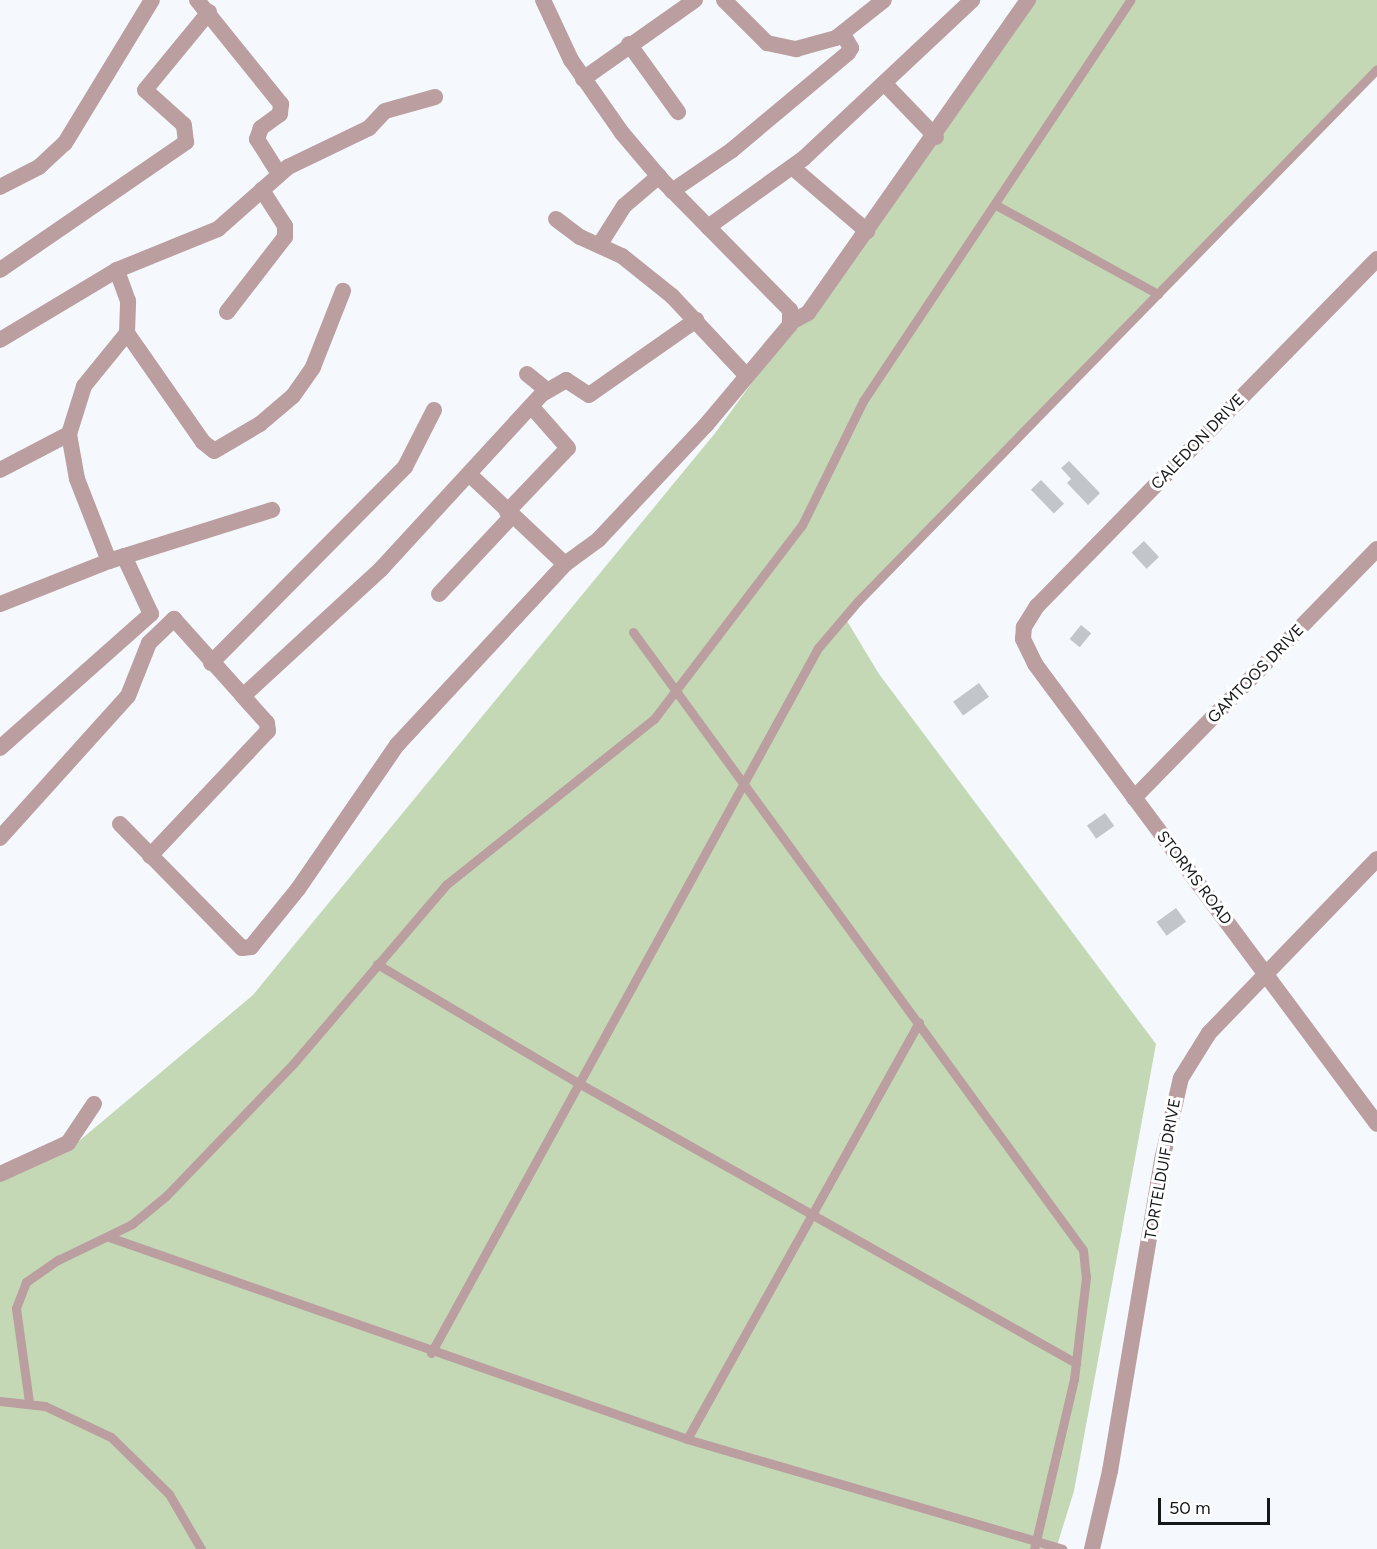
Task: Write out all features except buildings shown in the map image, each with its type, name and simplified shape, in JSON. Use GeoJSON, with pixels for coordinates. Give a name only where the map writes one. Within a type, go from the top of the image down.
{"type":"FeatureCollection","features":[{"type":"Feature","properties":{"kind":"street"},"geometry":{"type":"LineString","coordinates":[[0,188],[39,167],[65,143],[152,0]]}},
{"type":"Feature","properties":{"kind":"street"},"geometry":{"type":"LineString","coordinates":[[543,0],[583,79],[659,176],[790,310],[793,321]]}},
{"type":"Feature","properties":{"kind":"street"},"geometry":{"type":"LineString","coordinates":[[583,79],[629,44],[695,0]]}},
{"type":"Feature","properties":{"kind":"street"},"geometry":{"type":"LineString","coordinates":[[724,0],[760,38],[776,47],[808,48],[843,34],[884,0]]}},
{"type":"Feature","properties":{"kind":"street"},"geometry":{"type":"LineString","coordinates":[[708,227],[792,167],[972,0]]}},
{"type":"Feature","properties":{"kind":"street"},"geometry":{"type":"LineString","coordinates":[[120,824],[242,948],[251,947],[298,889],[397,745],[565,564],[607,531],[706,425],[745,374],[793,321],[808,313],[936,137],[1028,0]]}},
{"type":"Feature","properties":{"kind":"street"},"geometry":{"type":"LineString","coordinates":[[0,270],[186,142],[184,125],[144,90],[203,6],[281,104],[282,111],[261,129],[257,139],[279,174]]}},
{"type":"Feature","properties":{"kind":"street"},"geometry":{"type":"LineString","coordinates":[[672,190],[732,150],[848,53],[851,48],[843,34]]}},
{"type":"Feature","properties":{"kind":"street"},"geometry":{"type":"LineString","coordinates":[[629,44],[678,112]]}},
{"type":"Feature","properties":{"kind":"street"},"geometry":{"type":"LineString","coordinates":[[884,82],[936,137]]}},
{"type":"Feature","properties":{"kind":"street"},"geometry":{"type":"LineString","coordinates":[[0,340],[117,270],[204,237],[228,222],[279,174],[369,128],[385,111],[435,97]]}},
{"type":"Feature","properties":{"kind":"street"},"geometry":{"type":"LineString","coordinates":[[792,167],[867,231]]}},
{"type":"Feature","properties":{"kind":"street"},"geometry":{"type":"LineString","coordinates":[[600,244],[624,206],[659,176]]}},
{"type":"Feature","properties":{"kind":"street"},"geometry":{"type":"LineString","coordinates":[[227,312],[285,237],[285,226],[262,190]]}},
{"type":"Feature","properties":{"kind":"street"},"geometry":{"type":"LineString","coordinates":[[556,219],[580,237],[600,244],[631,263],[696,320],[745,374]]}},
{"type":"Feature","properties":{"kind":"street","name":"CALEDON DRIVE"},"geometry":{"type":"LineString","coordinates":[[1024,627],[1037,606],[1377,259]]}},
{"type":"Feature","properties":{"kind":"street"},"geometry":{"type":"LineString","coordinates":[[117,270],[128,301],[127,333],[203,442],[214,451],[260,424],[293,396],[313,367],[343,291]]}},
{"type":"Feature","properties":{"kind":"street"},"geometry":{"type":"LineString","coordinates":[[243,696],[381,569],[547,390],[566,380],[589,395],[696,320]]}},
{"type":"Feature","properties":{"kind":"street"},"geometry":{"type":"LineString","coordinates":[[0,748],[151,614],[116,558],[77,479],[69,434],[84,386],[127,333]]}},
{"type":"Feature","properties":{"kind":"street"},"geometry":{"type":"LineString","coordinates":[[527,374],[547,390]]}},
{"type":"Feature","properties":{"kind":"street"},"geometry":{"type":"LineString","coordinates":[[439,594],[568,448],[531,406]]}},
{"type":"Feature","properties":{"kind":"street"},"geometry":{"type":"LineString","coordinates":[[211,663],[405,467],[434,410]]}},
{"type":"Feature","properties":{"kind":"street"},"geometry":{"type":"LineString","coordinates":[[0,470],[69,434]]}},
{"type":"Feature","properties":{"kind":"street"},"geometry":{"type":"LineString","coordinates":[[469,474],[565,564]]}},
{"type":"Feature","properties":{"kind":"street"},"geometry":{"type":"LineString","coordinates":[[0,603],[116,558],[272,510]]}},
{"type":"Feature","properties":{"kind":"street","name":"GAMTOOS DRIVE"},"geometry":{"type":"LineString","coordinates":[[1134,798],[1377,549]]}},
{"type":"Feature","properties":{"kind":"street"},"geometry":{"type":"LineString","coordinates":[[0,838],[128,696],[149,643],[163,627],[174,619],[267,723],[268,731],[150,856]]}},
{"type":"Feature","properties":{"kind":"street","name":"STORMS ROAD"},"geometry":{"type":"LineString","coordinates":[[1024,627],[1023,639],[1035,664],[1377,1124]]}},
{"type":"Feature","properties":{"kind":"street","name":"TORTELDUIF DRIVE"},"geometry":{"type":"LineString","coordinates":[[1092,1549],[1176,1094],[1198,1048],[1377,860]]}},
{"type":"Feature","properties":{"kind":"street"},"geometry":{"type":"LineString","coordinates":[[0,1174],[68,1143],[94,1104]]}},
{"type":"Feature","properties":{"kind":"lane"},"geometry":{"type":"LineString","coordinates":[[29,1402],[17,1326],[18,1296],[39,1270],[109,1237],[148,1212],[181,1181],[301,1056],[447,884],[629,743],[676,690],[802,525],[845,430],[1130,0]]}},
{"type":"Feature","properties":{"kind":"lane"},"geometry":{"type":"LineString","coordinates":[[430,1353],[582,1085],[743,782],[818,648],[837,624],[1377,69]]}},
{"type":"Feature","properties":{"kind":"lane"},"geometry":{"type":"LineString","coordinates":[[996,205],[1158,294]]}},
{"type":"Feature","properties":{"kind":"lane"},"geometry":{"type":"LineString","coordinates":[[633,632],[1083,1250],[1086,1277],[1076,1363],[1037,1545]]}},
{"type":"Feature","properties":{"kind":"lane"},"geometry":{"type":"LineString","coordinates":[[377,964],[582,1085],[1076,1363]]}},
{"type":"Feature","properties":{"kind":"lane"},"geometry":{"type":"LineString","coordinates":[[687,1439],[919,1022]]}},
{"type":"Feature","properties":{"kind":"lane"},"geometry":{"type":"LineString","coordinates":[[109,1237],[430,1353],[687,1439],[1037,1545],[1062,1549]]}},
{"type":"Feature","properties":{"kind":"lane"},"geometry":{"type":"LineString","coordinates":[[0,1401],[29,1402],[92,1424],[130,1453],[183,1512],[201,1549]]}},
{"type":"Feature","properties":{"kind":"green space"},"geometry":{"type":"Polygon","coordinates":[[[1020,0],[1377,0],[1377,69],[861,598],[847,621],[879,674],[1156,1044],[1074,1491],[1056,1549],[0,1549],[0,1171],[79,1141],[253,995],[716,432],[898,182],[1020,0]]]}}]}
